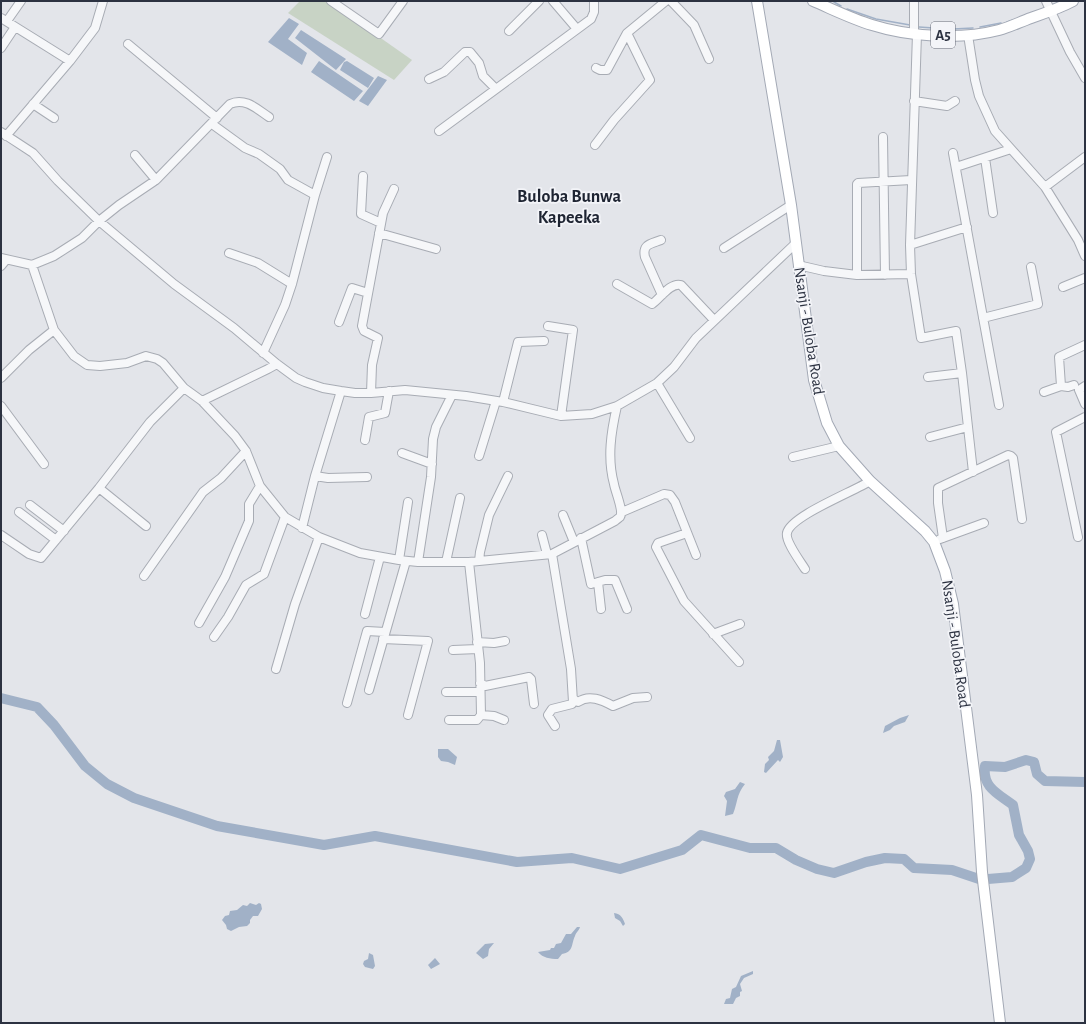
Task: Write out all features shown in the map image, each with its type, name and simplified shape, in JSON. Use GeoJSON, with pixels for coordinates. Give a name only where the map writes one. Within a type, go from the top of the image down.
{"type":"FeatureCollection","features":[{"type":"Feature","properties":{"kind":"main road","name":"Nsanji - Buloba Road"},"geometry":{"type":"LineString","coordinates":[[757,1],[796,243],[814,380],[826,423],[839,446],[870,481],[925,531],[939,540],[953,604],[977,795],[982,872],[1000,1023]]}},
{"type":"Feature","properties":{"kind":"main road","name":"A5"},"geometry":{"type":"LineString","coordinates":[[814,1],[871,25],[915,34],[948,35],[999,30],[1051,11],[1073,1]]}},
{"type":"Feature","properties":{"kind":"street"},"geometry":{"type":"LineString","coordinates":[[21,1],[4,20],[70,61]]}},
{"type":"Feature","properties":{"kind":"street"},"geometry":{"type":"LineString","coordinates":[[103,1],[95,28],[70,61],[33,104],[4,134],[33,153],[58,181],[99,222],[174,284],[234,328],[277,364],[296,378],[305,382],[323,388],[355,393],[404,390],[452,395],[500,402],[561,416],[592,414],[617,406],[656,383],[674,367],[696,338],[796,243]]}},
{"type":"Feature","properties":{"kind":"street"},"geometry":{"type":"LineString","coordinates":[[331,1],[380,34],[403,1]]}},
{"type":"Feature","properties":{"kind":"street"},"geometry":{"type":"LineString","coordinates":[[509,31],[539,1]]}},
{"type":"Feature","properties":{"kind":"street"},"geometry":{"type":"LineString","coordinates":[[553,1],[577,29]]}},
{"type":"Feature","properties":{"kind":"street"},"geometry":{"type":"LineString","coordinates":[[439,131],[591,19],[594,12],[594,1]]}},
{"type":"Feature","properties":{"kind":"street"},"geometry":{"type":"LineString","coordinates":[[596,68],[600,70],[607,70],[627,34],[666,1]]}},
{"type":"Feature","properties":{"kind":"street"},"geometry":{"type":"LineString","coordinates":[[671,1],[694,25],[709,59]]}},
{"type":"Feature","properties":{"kind":"street"},"geometry":{"type":"LineString","coordinates":[[914,1],[915,34],[911,180],[911,274],[921,338],[956,331],[973,472]]}},
{"type":"Feature","properties":{"kind":"street"},"geometry":{"type":"LineString","coordinates":[[1046,1],[1070,52],[1085,78]]}},
{"type":"Feature","properties":{"kind":"street"},"geometry":{"type":"LineString","coordinates":[[1,48],[15,27]]}},
{"type":"Feature","properties":{"kind":"street"},"geometry":{"type":"LineString","coordinates":[[596,145],[614,120],[650,80],[627,34]]}},
{"type":"Feature","properties":{"kind":"street"},"geometry":{"type":"LineString","coordinates":[[968,34],[979,96],[995,131],[1045,187],[1078,240],[1085,256]]}},
{"type":"Feature","properties":{"kind":"street"},"geometry":{"type":"LineString","coordinates":[[128,44],[245,148],[259,154],[280,169],[288,180],[315,194]]}},
{"type":"Feature","properties":{"kind":"street"},"geometry":{"type":"LineString","coordinates":[[429,78],[444,72],[468,51],[475,56],[483,76],[496,89]]}},
{"type":"Feature","properties":{"kind":"street"},"geometry":{"type":"LineString","coordinates":[[914,100],[947,106],[955,102]]}},
{"type":"Feature","properties":{"kind":"street"},"geometry":{"type":"LineString","coordinates":[[3,261],[32,264],[54,256],[82,238],[119,205],[156,180],[230,104],[240,102],[250,104],[269,117]]}},
{"type":"Feature","properties":{"kind":"street"},"geometry":{"type":"LineString","coordinates":[[33,104],[54,118]]}},
{"type":"Feature","properties":{"kind":"street"},"geometry":{"type":"LineString","coordinates":[[882,137],[885,274]]}},
{"type":"Feature","properties":{"kind":"street"},"geometry":{"type":"LineString","coordinates":[[956,168],[1011,148]]}},
{"type":"Feature","properties":{"kind":"street"},"geometry":{"type":"LineString","coordinates":[[953,153],[999,405]]}},
{"type":"Feature","properties":{"kind":"street"},"geometry":{"type":"LineString","coordinates":[[135,155],[156,180]]}},
{"type":"Feature","properties":{"kind":"street"},"geometry":{"type":"LineString","coordinates":[[263,353],[285,305],[292,284],[315,194],[327,156]]}},
{"type":"Feature","properties":{"kind":"street"},"geometry":{"type":"LineString","coordinates":[[1045,187],[1085,157]]}},
{"type":"Feature","properties":{"kind":"street"},"geometry":{"type":"LineString","coordinates":[[985,158],[993,213]]}},
{"type":"Feature","properties":{"kind":"street"},"geometry":{"type":"LineString","coordinates":[[363,176],[360,214],[381,223]]}},
{"type":"Feature","properties":{"kind":"street"},"geometry":{"type":"LineString","coordinates":[[857,275],[857,184],[911,180]]}},
{"type":"Feature","properties":{"kind":"street"},"geometry":{"type":"LineString","coordinates":[[371,393],[372,365],[378,338],[364,331],[362,326],[383,213],[394,189]]}},
{"type":"Feature","properties":{"kind":"street"},"geometry":{"type":"LineString","coordinates":[[724,248],[790,205]]}},
{"type":"Feature","properties":{"kind":"street"},"geometry":{"type":"LineString","coordinates":[[910,245],[967,227]]}},
{"type":"Feature","properties":{"kind":"street"},"geometry":{"type":"LineString","coordinates":[[379,233],[436,249]]}},
{"type":"Feature","properties":{"kind":"street"},"geometry":{"type":"LineString","coordinates":[[661,240],[647,245],[644,248],[644,251],[645,257],[662,295]]}},
{"type":"Feature","properties":{"kind":"street"},"geometry":{"type":"LineString","coordinates":[[229,254],[258,263],[292,284]]}},
{"type":"Feature","properties":{"kind":"street"},"geometry":{"type":"LineString","coordinates":[[32,264],[54,330],[74,356],[87,364],[100,366],[127,363],[146,356],[157,359],[163,363],[184,388],[202,401],[225,424],[246,451],[260,486],[286,517],[319,537],[360,553],[402,561],[418,562],[469,562],[550,554],[615,521],[620,517],[622,512],[613,482],[610,464],[612,427],[617,406]]}},
{"type":"Feature","properties":{"kind":"street"},"geometry":{"type":"LineString","coordinates":[[798,265],[824,271],[857,275],[911,274]]}},
{"type":"Feature","properties":{"kind":"street"},"geometry":{"type":"LineString","coordinates":[[983,318],[1038,304],[1031,267]]}},
{"type":"Feature","properties":{"kind":"street"},"geometry":{"type":"LineString","coordinates":[[1063,287],[1085,278]]}},
{"type":"Feature","properties":{"kind":"street"},"geometry":{"type":"LineString","coordinates":[[617,284],[652,304],[677,284],[681,285],[714,320]]}},
{"type":"Feature","properties":{"kind":"street"},"geometry":{"type":"LineString","coordinates":[[339,322],[352,288],[368,293]]}},
{"type":"Feature","properties":{"kind":"street"},"geometry":{"type":"LineString","coordinates":[[548,326],[573,330],[561,416]]}},
{"type":"Feature","properties":{"kind":"street"},"geometry":{"type":"LineString","coordinates":[[1,378],[29,350],[54,330]]}},
{"type":"Feature","properties":{"kind":"street"},"geometry":{"type":"LineString","coordinates":[[479,456],[500,402],[518,342],[544,341]]}},
{"type":"Feature","properties":{"kind":"street"},"geometry":{"type":"LineString","coordinates":[[1061,386],[1059,357],[1085,345]]}},
{"type":"Feature","properties":{"kind":"street"},"geometry":{"type":"LineString","coordinates":[[202,401],[277,364]]}},
{"type":"Feature","properties":{"kind":"street"},"geometry":{"type":"LineString","coordinates":[[928,377],[962,373]]}},
{"type":"Feature","properties":{"kind":"street"},"geometry":{"type":"LineString","coordinates":[[656,383],[690,438]]}},
{"type":"Feature","properties":{"kind":"street"},"geometry":{"type":"LineString","coordinates":[[1044,392],[1061,386],[1068,387],[1074,385]]}},
{"type":"Feature","properties":{"kind":"street"},"geometry":{"type":"LineString","coordinates":[[1085,386],[1079,390],[1085,404]]}},
{"type":"Feature","properties":{"kind":"street"},"geometry":{"type":"LineString","coordinates":[[1,535],[29,554],[41,558],[150,422],[184,388]]}},
{"type":"Feature","properties":{"kind":"street"},"geometry":{"type":"LineString","coordinates":[[302,528],[315,476],[341,391]]}},
{"type":"Feature","properties":{"kind":"street"},"geometry":{"type":"LineString","coordinates":[[365,440],[369,417],[384,414],[389,391]]}},
{"type":"Feature","properties":{"kind":"street"},"geometry":{"type":"LineString","coordinates":[[418,562],[431,477],[433,439],[436,427],[452,395]]}},
{"type":"Feature","properties":{"kind":"street"},"geometry":{"type":"LineString","coordinates":[[1,406],[44,464]]}},
{"type":"Feature","properties":{"kind":"street"},"geometry":{"type":"LineString","coordinates":[[1078,537],[1056,432],[1085,417]]}},
{"type":"Feature","properties":{"kind":"street"},"geometry":{"type":"LineString","coordinates":[[930,437],[968,427]]}},
{"type":"Feature","properties":{"kind":"street"},"geometry":{"type":"LineString","coordinates":[[794,457],[839,446]]}},
{"type":"Feature","properties":{"kind":"street"},"geometry":{"type":"LineString","coordinates":[[144,576],[203,492],[221,478],[246,451]]}},
{"type":"Feature","properties":{"kind":"street"},"geometry":{"type":"LineString","coordinates":[[402,453],[432,464]]}},
{"type":"Feature","properties":{"kind":"street"},"geometry":{"type":"LineString","coordinates":[[984,523],[939,540],[938,489],[1008,455],[1012,457],[1022,519]]}},
{"type":"Feature","properties":{"kind":"street"},"geometry":{"type":"LineString","coordinates":[[315,476],[328,478],[367,477]]}},
{"type":"Feature","properties":{"kind":"street"},"geometry":{"type":"LineString","coordinates":[[479,561],[489,514],[508,476]]}},
{"type":"Feature","properties":{"kind":"street"},"geometry":{"type":"LineString","coordinates":[[805,569],[788,539],[787,533],[789,528],[819,506],[859,489],[870,481]]}},
{"type":"Feature","properties":{"kind":"street"},"geometry":{"type":"LineString","coordinates":[[199,623],[225,577],[249,521],[249,504],[260,486]]}},
{"type":"Feature","properties":{"kind":"street"},"geometry":{"type":"LineString","coordinates":[[98,488],[146,526]]}},
{"type":"Feature","properties":{"kind":"street"},"geometry":{"type":"LineString","coordinates":[[622,512],[664,494],[670,495],[675,502],[696,554]]}},
{"type":"Feature","properties":{"kind":"street"},"geometry":{"type":"LineString","coordinates":[[446,562],[460,498]]}},
{"type":"Feature","properties":{"kind":"street"},"geometry":{"type":"LineString","coordinates":[[369,690],[402,561],[408,502]]}},
{"type":"Feature","properties":{"kind":"street"},"geometry":{"type":"LineString","coordinates":[[30,505],[64,531]]}},
{"type":"Feature","properties":{"kind":"street"},"geometry":{"type":"LineString","coordinates":[[19,512],[56,540]]}},
{"type":"Feature","properties":{"kind":"street"},"geometry":{"type":"LineString","coordinates":[[563,515],[578,540],[592,584],[605,580],[615,580],[627,609]]}},
{"type":"Feature","properties":{"kind":"street"},"geometry":{"type":"LineString","coordinates":[[214,637],[228,617],[246,585],[264,574],[286,517]]}},
{"type":"Feature","properties":{"kind":"street"},"geometry":{"type":"LineString","coordinates":[[688,533],[658,543],[656,547],[684,601],[739,662]]}},
{"type":"Feature","properties":{"kind":"street"},"geometry":{"type":"LineString","coordinates":[[542,535],[550,554],[571,669],[573,698],[572,704],[552,709],[548,715],[555,726]]}},
{"type":"Feature","properties":{"kind":"street"},"geometry":{"type":"LineString","coordinates":[[276,669],[319,537]]}},
{"type":"Feature","properties":{"kind":"street"},"geometry":{"type":"LineString","coordinates":[[365,614],[380,557]]}},
{"type":"Feature","properties":{"kind":"street"},"geometry":{"type":"LineString","coordinates":[[449,720],[477,720],[481,715],[480,663],[469,562]]}},
{"type":"Feature","properties":{"kind":"street"},"geometry":{"type":"LineString","coordinates":[[598,582],[601,609]]}},
{"type":"Feature","properties":{"kind":"street"},"geometry":{"type":"LineString","coordinates":[[713,634],[740,624]]}},
{"type":"Feature","properties":{"kind":"street"},"geometry":{"type":"LineString","coordinates":[[347,704],[367,631],[384,636],[428,641],[408,715]]}},
{"type":"Feature","properties":{"kind":"street"},"geometry":{"type":"LineString","coordinates":[[453,650],[505,642]]}},
{"type":"Feature","properties":{"kind":"street"},"geometry":{"type":"LineString","coordinates":[[480,683],[485,686],[529,677],[531,679],[534,704]]}},
{"type":"Feature","properties":{"kind":"street"},"geometry":{"type":"LineString","coordinates":[[446,692],[480,692]]}},
{"type":"Feature","properties":{"kind":"street"},"geometry":{"type":"LineString","coordinates":[[573,698],[578,702],[583,698],[592,698],[613,706],[633,698],[647,697]]}},
{"type":"Feature","properties":{"kind":"street"},"geometry":{"type":"LineString","coordinates":[[481,715],[494,716],[504,720]]}},
{"type":"Feature","properties":{"kind":"green space"},"geometry":{"type":"Polygon","coordinates":[[[300,1],[328,1],[412,60],[394,80],[288,13],[300,1]]]}},
{"type":"Feature","properties":{"kind":"water"},"geometry":{"type":"Polygon","coordinates":[[[289,18],[299,24],[288,39],[307,53],[302,65],[268,42],[289,18]]]}},
{"type":"Feature","properties":{"kind":"water"},"geometry":{"type":"Polygon","coordinates":[[[301,30],[346,59],[336,70],[295,38],[301,30]]]}},
{"type":"Feature","properties":{"kind":"water"},"geometry":{"type":"Polygon","coordinates":[[[319,61],[363,91],[354,101],[311,72],[319,61]]]}},
{"type":"Feature","properties":{"kind":"water"},"geometry":{"type":"Polygon","coordinates":[[[347,61],[374,78],[368,88],[340,70],[344,62],[347,61]]]}},
{"type":"Feature","properties":{"kind":"water"},"geometry":{"type":"Polygon","coordinates":[[[378,76],[387,80],[368,106],[359,101],[378,76]]]}},
{"type":"Feature","properties":{"kind":"water"},"geometry":{"type":"Polygon","coordinates":[[[909,715],[905,722],[894,726],[890,730],[883,733],[885,726],[909,715]]]}},
{"type":"Feature","properties":{"kind":"water"},"geometry":{"type":"Polygon","coordinates":[[[777,740],[780,740],[783,757],[780,762],[778,760],[766,773],[764,772],[765,764],[769,760],[768,757],[774,751],[777,740]]]}},
{"type":"Feature","properties":{"kind":"water"},"geometry":{"type":"Polygon","coordinates":[[[438,749],[448,749],[457,757],[455,765],[441,761],[438,757],[438,749]]]}},
{"type":"Feature","properties":{"kind":"water"},"geometry":{"type":"Polygon","coordinates":[[[740,782],[745,784],[739,795],[735,810],[733,814],[725,816],[727,801],[724,796],[726,792],[735,789],[740,782]]]}},
{"type":"Feature","properties":{"kind":"water"},"geometry":{"type":"Polygon","coordinates":[[[250,903],[256,905],[259,903],[261,904],[262,909],[258,916],[253,916],[247,926],[239,927],[231,931],[227,929],[222,920],[225,916],[229,915],[230,911],[237,910],[243,905],[247,906],[250,903]]]}},
{"type":"Feature","properties":{"kind":"water"},"geometry":{"type":"Polygon","coordinates":[[[614,913],[620,915],[625,924],[623,926],[620,921],[615,918],[614,913]]]}},
{"type":"Feature","properties":{"kind":"water"},"geometry":{"type":"Polygon","coordinates":[[[577,927],[580,927],[575,935],[572,947],[558,959],[547,958],[538,952],[554,948],[556,944],[561,943],[566,934],[571,934],[577,927]]]}},
{"type":"Feature","properties":{"kind":"water"},"geometry":{"type":"Polygon","coordinates":[[[494,943],[489,949],[488,956],[483,959],[476,953],[485,944],[494,943]]]}},
{"type":"Feature","properties":{"kind":"water"},"geometry":{"type":"Polygon","coordinates":[[[369,953],[373,955],[375,966],[373,969],[365,967],[363,964],[364,961],[368,959],[369,953]]]}},
{"type":"Feature","properties":{"kind":"water"},"geometry":{"type":"Polygon","coordinates":[[[435,958],[440,964],[431,969],[428,965],[435,958]]]}},
{"type":"Feature","properties":{"kind":"water"},"geometry":{"type":"Polygon","coordinates":[[[753,971],[753,974],[744,978],[740,984],[742,991],[740,992],[740,996],[736,998],[733,1004],[724,1004],[726,999],[730,998],[732,989],[736,987],[741,976],[753,971]]]}},
{"type":"Feature","properties":{"kind":"waterway"},"geometry":{"type":"LineString","coordinates":[[1054,5],[1060,1]]}},
{"type":"Feature","properties":{"kind":"waterway"},"geometry":{"type":"LineString","coordinates":[[834,2],[841,6]]}},
{"type":"Feature","properties":{"kind":"waterway"},"geometry":{"type":"LineString","coordinates":[[847,9],[876,19],[910,25]]}},
{"type":"Feature","properties":{"kind":"waterway"},"geometry":{"type":"LineString","coordinates":[[1007,22],[1013,20]]}},
{"type":"Feature","properties":{"kind":"waterway"},"geometry":{"type":"LineString","coordinates":[[980,27],[1001,23]]}},
{"type":"Feature","properties":{"kind":"waterway"},"geometry":{"type":"LineString","coordinates":[[919,27],[948,29]]}},
{"type":"Feature","properties":{"kind":"waterway"},"geometry":{"type":"LineString","coordinates":[[953,29],[973,28]]}},
{"type":"Feature","properties":{"kind":"waterway"},"geometry":{"type":"LineString","coordinates":[[1,698],[37,707],[54,725],[85,766],[107,784],[134,798],[217,826],[324,845],[375,836],[517,862],[572,858],[620,869],[682,850],[701,835],[750,848],[776,848],[796,860],[817,869],[834,873],[866,862],[885,858],[904,859],[914,868],[952,870],[979,879],[1012,877],[1026,868],[1030,859],[1028,851],[1019,835],[1013,805],[997,794],[989,785],[986,780],[985,766],[1005,767],[1026,760],[1034,762],[1037,774],[1045,781],[1085,782]]}},
{"type":"Feature","properties":{"kind":"district","name":"Buloba Bunwa Kapeeka"},"geometry":{"type":"Point","coordinates":[569,207]}}]}
